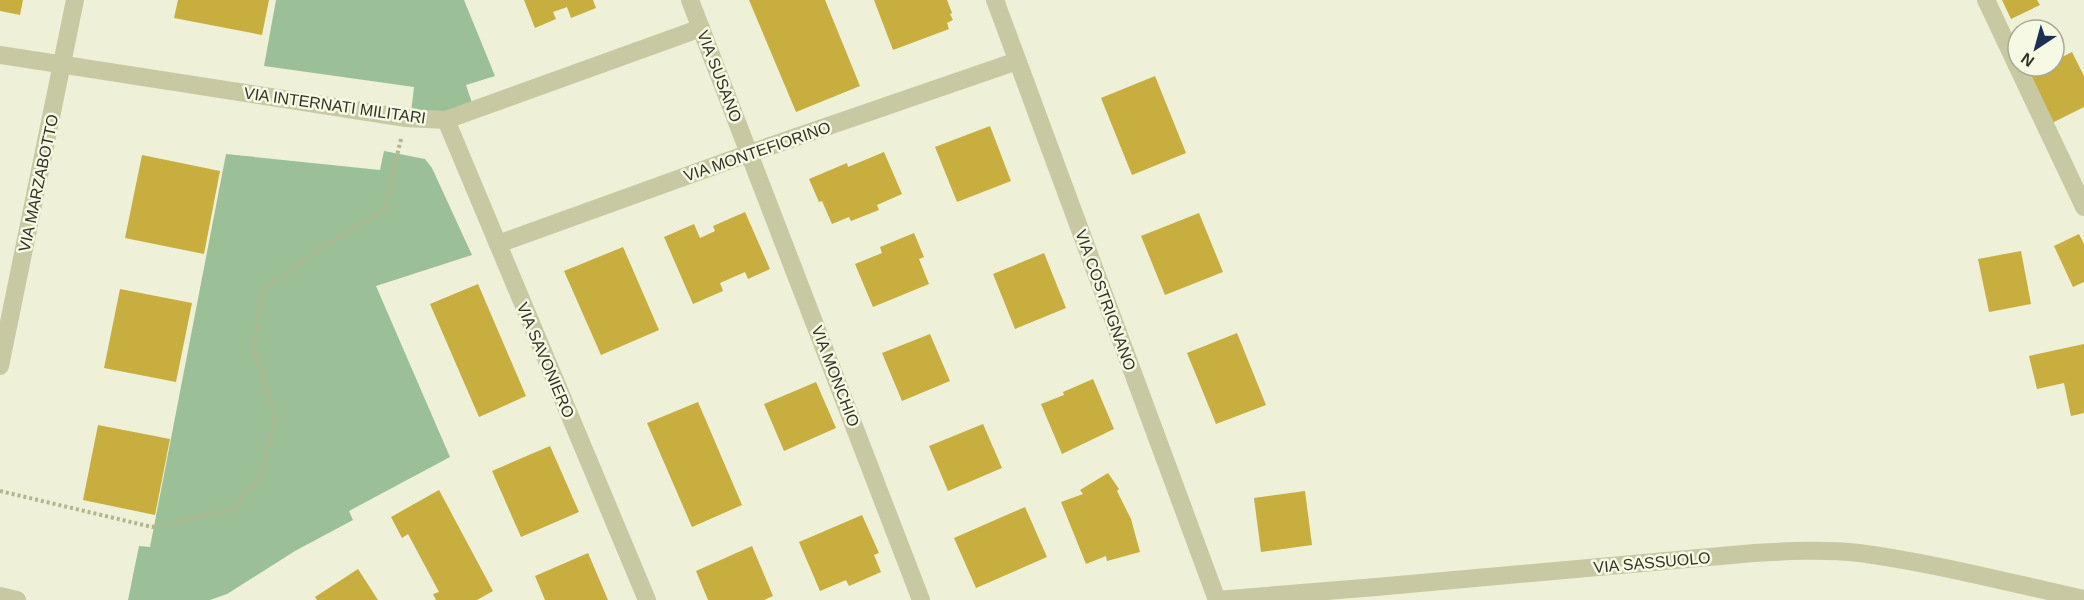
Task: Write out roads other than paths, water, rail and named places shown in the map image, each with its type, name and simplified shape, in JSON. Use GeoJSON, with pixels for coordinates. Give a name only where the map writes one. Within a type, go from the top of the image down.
{"type":"FeatureCollection","features":[{"type":"Feature","properties":{"kind":"street","name":"VIA MARZABOTTO"},"geometry":{"type":"LineString","coordinates":[[0,366],[75,0]]}},
{"type":"Feature","properties":{"kind":"street","name":"VIA SUSANO"},"geometry":{"type":"LineString","coordinates":[[690,0],[750,153]]}},
{"type":"Feature","properties":{"kind":"street","name":"VIA COSTRIGNANO"},"geometry":{"type":"LineString","coordinates":[[995,0],[1216,600]]}},
{"type":"Feature","properties":{"kind":"street"},"geometry":{"type":"LineString","coordinates":[[1986,0],[2084,207]]}},
{"type":"Feature","properties":{"kind":"street","name":"VIA INTERNATI MILITARI"},"geometry":{"type":"LineString","coordinates":[[0,55],[406,118],[446,120],[701,28]]}},
{"type":"Feature","properties":{"kind":"street","name":"VIA MONTEFIORINO"},"geometry":{"type":"LineString","coordinates":[[498,244],[750,153],[1017,61]]}},
{"type":"Feature","properties":{"kind":"street","name":"VIA SAVONIERO"},"geometry":{"type":"LineString","coordinates":[[446,120],[647,600]]}},
{"type":"Feature","properties":{"kind":"street","name":"VIA MONCHIO"},"geometry":{"type":"LineString","coordinates":[[750,153],[921,600]]}},
{"type":"Feature","properties":{"kind":"street","name":"VIA SASSUOLO"},"geometry":{"type":"LineString","coordinates":[[1216,600],[1376,588],[1754,553],[1815,550],[1858,553],[1902,560],[2084,599]]}},
{"type":"Feature","properties":{"kind":"street"},"geometry":{"type":"LineString","coordinates":[[0,596],[17,600]]}}]}
